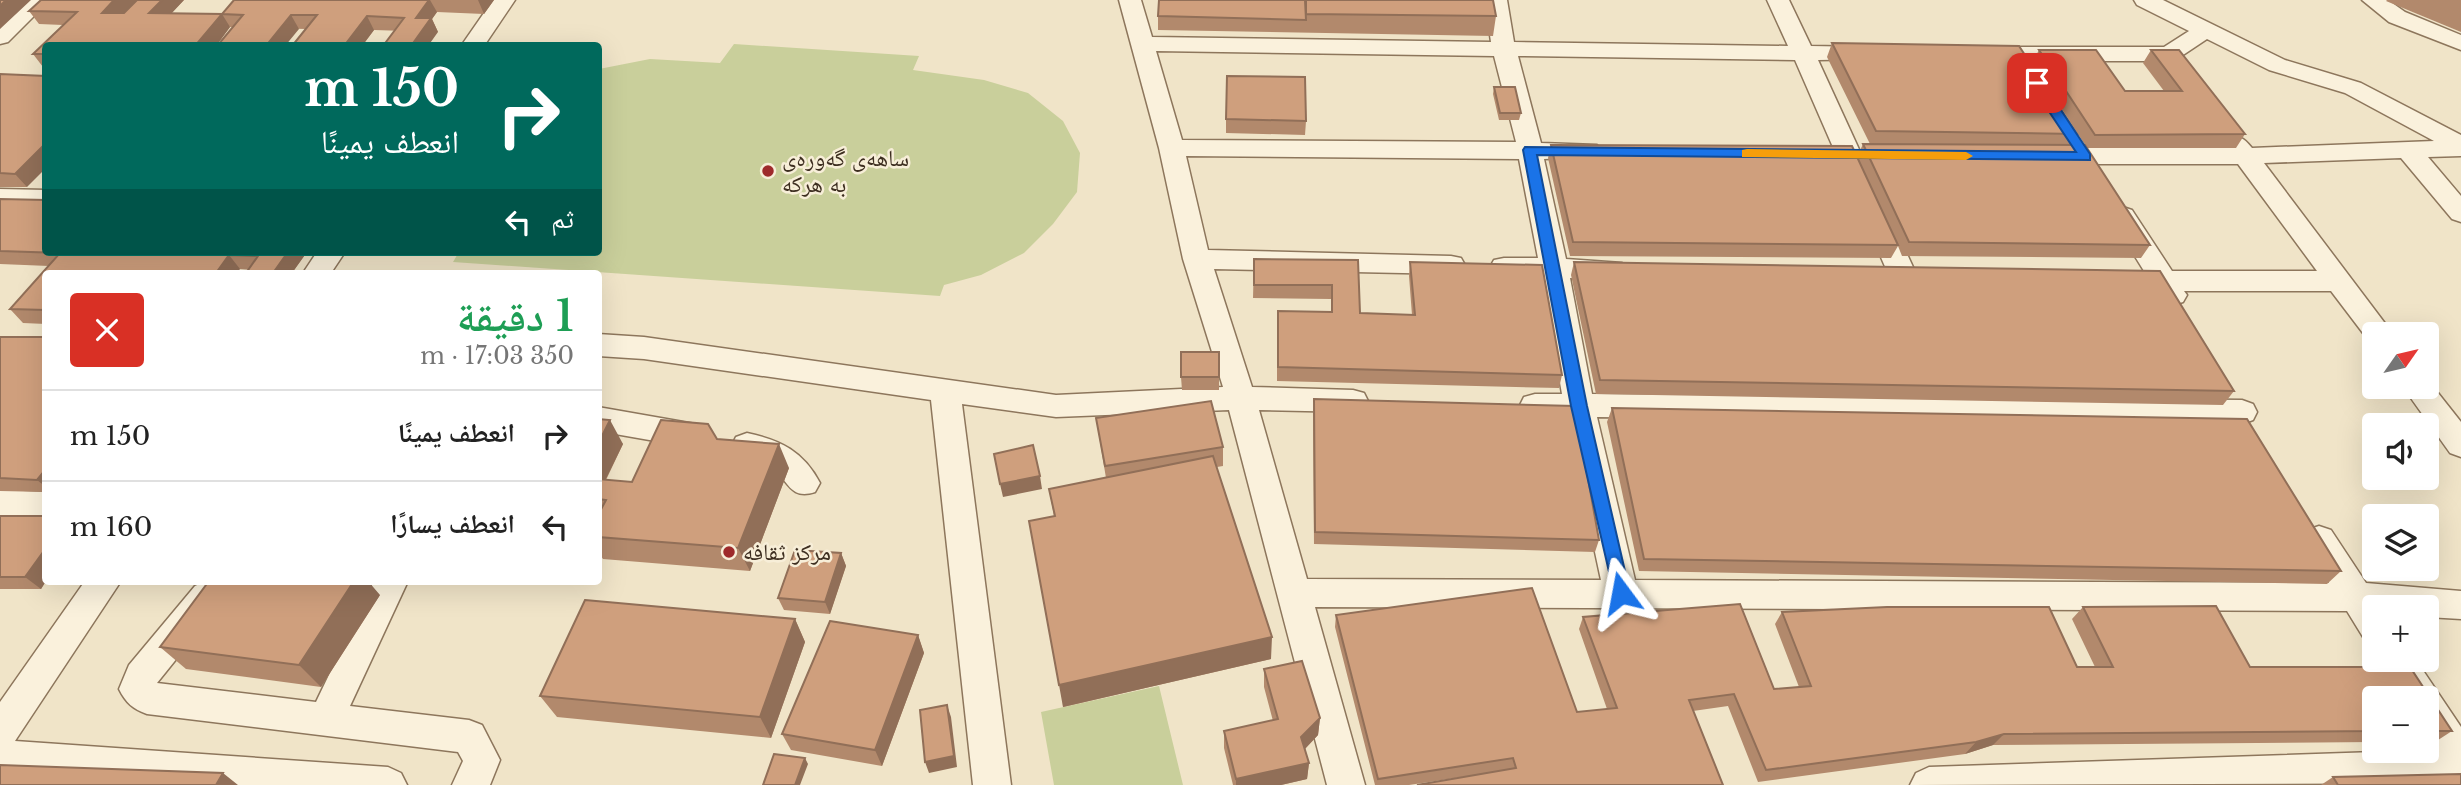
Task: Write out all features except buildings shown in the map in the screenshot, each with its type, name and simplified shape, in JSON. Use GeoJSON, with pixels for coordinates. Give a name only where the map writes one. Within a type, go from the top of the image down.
{"type":"FeatureCollection","features":[{"type":"Feature","properties":{"kind":"street"},"geometry":{"type":"LineString","coordinates":[[0,37],[39,0]]}},
{"type":"Feature","properties":{"kind":"street"},"geometry":{"type":"LineString","coordinates":[[475,42],[504,0]]}},
{"type":"Feature","properties":{"kind":"street"},"geometry":{"type":"LineString","coordinates":[[1130,0],[1172,148],[1197,259],[1241,398],[1346,785]]}},
{"type":"Feature","properties":{"kind":"street"},"geometry":{"type":"LineString","coordinates":[[1496,0],[1504,49],[1530,150],[1579,406],[1621,593]]}},
{"type":"Feature","properties":{"kind":"street"},"geometry":{"type":"LineString","coordinates":[[1777,0],[1851,155],[1905,278]]}},
{"type":"Feature","properties":{"kind":"street"},"geometry":{"type":"LineString","coordinates":[[2145,0],[2172,6],[2206,30],[2277,65],[2353,88],[2461,146]]}},
{"type":"Feature","properties":{"kind":"street"},"geometry":{"type":"LineString","coordinates":[[2373,0],[2397,18],[2461,43]]}},
{"type":"Feature","properties":{"kind":"street"},"geometry":{"type":"LineString","coordinates":[[1964,54],[2018,54],[2177,64],[2206,30]]}},
{"type":"Feature","properties":{"kind":"street"},"geometry":{"type":"LineString","coordinates":[[1143,44],[1884,54]]}},
{"type":"Feature","properties":{"kind":"street"},"geometry":{"type":"LineString","coordinates":[[2018,54],[2037,83]]}},
{"type":"Feature","properties":{"kind":"street"},"geometry":{"type":"LineString","coordinates":[[2222,125],[2370,322]]}},
{"type":"Feature","properties":{"kind":"street"},"geometry":{"type":"LineString","coordinates":[[2068,130],[2186,317]]}},
{"type":"Feature","properties":{"kind":"street"},"geometry":{"type":"LineString","coordinates":[[2026,156],[2097,175],[2245,156],[2461,146]]}},
{"type":"Feature","properties":{"kind":"street"},"geometry":{"type":"LineString","coordinates":[[1172,148],[1614,152]]}},
{"type":"Feature","properties":{"kind":"street"},"geometry":{"type":"LineString","coordinates":[[2407,149],[2461,214]]}},
{"type":"Feature","properties":{"kind":"street"},"geometry":{"type":"LineString","coordinates":[[1823,155],[1878,155]]}},
{"type":"Feature","properties":{"kind":"street"},"geometry":{"type":"LineString","coordinates":[[0,198],[42,200]]}},
{"type":"Feature","properties":{"kind":"street"},"geometry":{"type":"LineString","coordinates":[[1197,259],[1635,270]]}},
{"type":"Feature","properties":{"kind":"street"},"geometry":{"type":"LineString","coordinates":[[2096,280],[2340,281]]}},
{"type":"Feature","properties":{"kind":"street"},"geometry":{"type":"LineString","coordinates":[[602,345],[644,348],[1056,406],[1241,398],[1376,401]]}},
{"type":"Feature","properties":{"kind":"street"},"geometry":{"type":"LineString","coordinates":[[945,391],[992,785]]}},
{"type":"Feature","properties":{"kind":"street"},"geometry":{"type":"LineString","coordinates":[[2427,399],[2461,445]]}},
{"type":"Feature","properties":{"kind":"street"},"geometry":{"type":"LineString","coordinates":[[1511,404],[2242,412]]}},
{"type":"Feature","properties":{"kind":"street"},"geometry":{"type":"LineString","coordinates":[[602,420],[766,448],[790,461],[804,482]]}},
{"type":"Feature","properties":{"kind":"street"},"geometry":{"type":"LineString","coordinates":[[0,503],[42,505]]}},
{"type":"Feature","properties":{"kind":"street"},"geometry":{"type":"LineString","coordinates":[[2305,516],[2362,608]]}},
{"type":"Feature","properties":{"kind":"street"},"geometry":{"type":"LineString","coordinates":[[0,732],[101,585]]}},
{"type":"Feature","properties":{"kind":"street"},"geometry":{"type":"LineString","coordinates":[[231,585],[208,596],[141,676],[137,689],[147,698],[469,737],[482,760],[471,785]]}},
{"type":"Feature","properties":{"kind":"street"},"geometry":{"type":"LineString","coordinates":[[326,720],[389,585]]}},
{"type":"Feature","properties":{"kind":"street"},"geometry":{"type":"LineString","coordinates":[[1295,593],[2355,597],[2461,605]]}},
{"type":"Feature","properties":{"kind":"street"},"geometry":{"type":"LineString","coordinates":[[2439,725],[2461,758]]}},
{"type":"Feature","properties":{"kind":"street"},"geometry":{"type":"LineString","coordinates":[[0,757],[388,785]]}},
{"type":"Feature","properties":{"kind":"street"},"geometry":{"type":"LineString","coordinates":[[1929,785],[2461,766]]}},
{"type":"Feature","properties":{"kind":"green space"},"geometry":{"type":"Polygon","coordinates":[[[734,44],[919,56],[913,70],[984,80],[1028,93],[1063,121],[1080,153],[1077,192],[1053,224],[1024,253],[981,275],[944,285],[940,296],[602,272],[602,270],[453,262],[457,256],[602,256],[602,68],[650,59],[720,63],[734,44]]]}},
{"type":"Feature","properties":{"kind":"green space"},"geometry":{"type":"Polygon","coordinates":[[[1159,686],[1183,785],[1054,785],[1041,712],[1159,686]]]}},
{"type":"Feature","properties":{"kind":"slow traffic"},"geometry":{"type":"LineString","coordinates":[[1747,154],[1966,156]]}},
{"type":"Feature","properties":{"kind":"place","name":"ساهه‌ی گه‌وره‌ی به هركه‌"},"geometry":{"type":"Point","coordinates":[768,171]}},
{"type":"Feature","properties":{"kind":"place","name":"مرکز ثقافە"},"geometry":{"type":"Point","coordinates":[729,552]}},
{"type":"Feature","properties":{"kind":"route"},"geometry":{"type":"LineString","coordinates":[[1621,593],[1579,406],[1530,150],[2086,157],[2037,83]]}}]}
